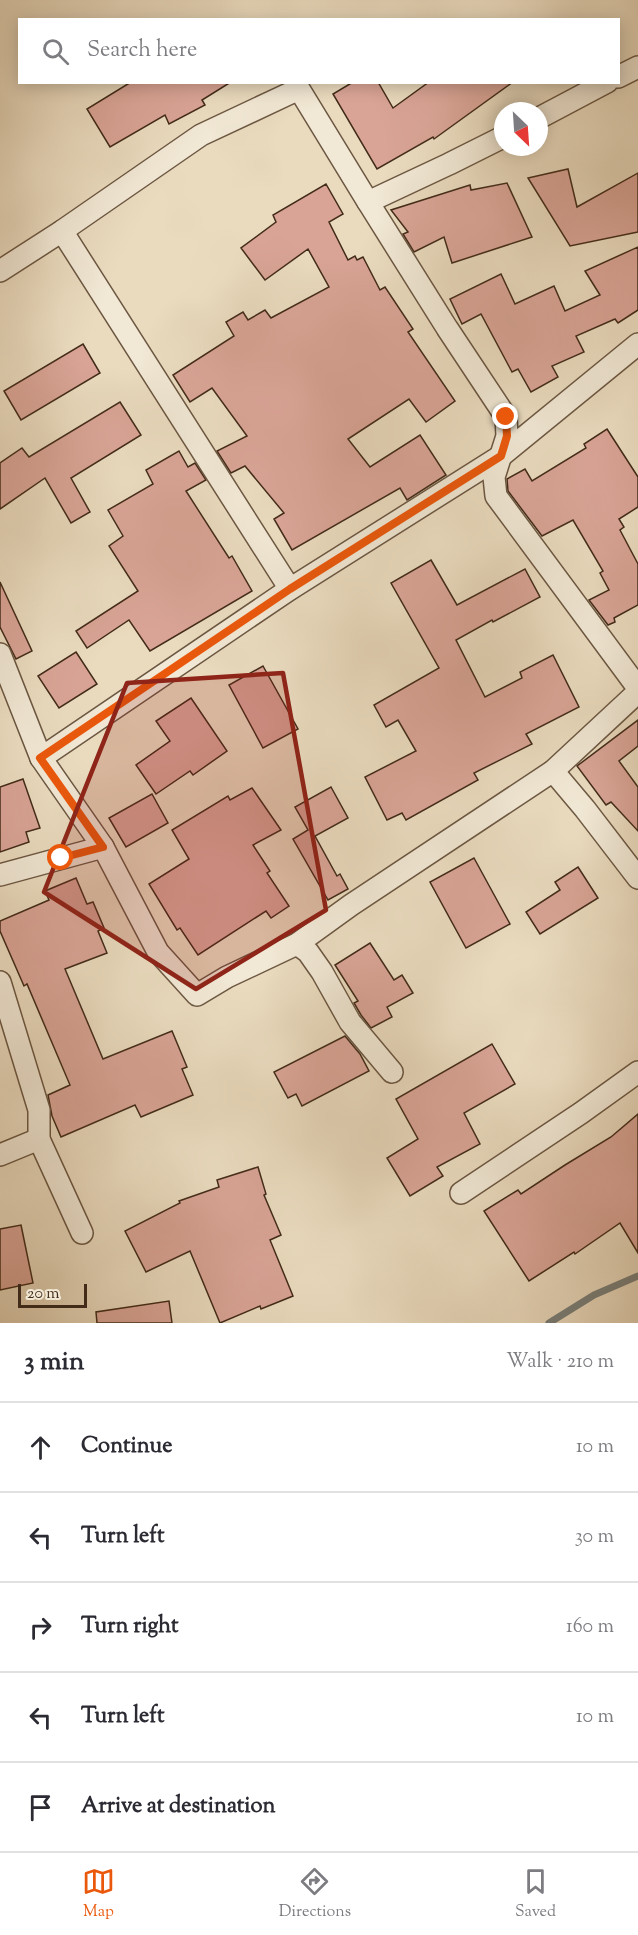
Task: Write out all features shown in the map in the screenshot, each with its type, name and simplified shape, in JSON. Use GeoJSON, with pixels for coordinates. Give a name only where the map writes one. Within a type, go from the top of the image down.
{"type":"FeatureCollection","features":[{"type":"Feature","properties":{"kind":"street"},"geometry":{"type":"LineString","coordinates":[[620,76],[638,67]]}},
{"type":"Feature","properties":{"kind":"street"},"geometry":{"type":"LineString","coordinates":[[548,113],[603,84]]}},
{"type":"Feature","properties":{"kind":"street"},"geometry":{"type":"LineString","coordinates":[[0,271],[201,135],[299,89],[428,298],[506,417],[507,436],[494,477],[496,496],[638,690],[553,771],[351,905],[297,944],[227,977],[197,995],[158,952],[103,847],[40,758],[0,654]]}},
{"type":"Feature","properties":{"kind":"street"},"geometry":{"type":"LineString","coordinates":[[368,202],[494,141]]}},
{"type":"Feature","properties":{"kind":"street"},"geometry":{"type":"LineString","coordinates":[[62,231],[290,589]]}},
{"type":"Feature","properties":{"kind":"street"},"geometry":{"type":"LineString","coordinates":[[40,758],[290,589],[501,456],[638,344]]}},
{"type":"Feature","properties":{"kind":"street"},"geometry":{"type":"LineString","coordinates":[[553,771],[585,808],[638,878]]}},
{"type":"Feature","properties":{"kind":"street"},"geometry":{"type":"LineString","coordinates":[[0,875],[103,847]]}},
{"type":"Feature","properties":{"kind":"street"},"geometry":{"type":"LineString","coordinates":[[297,944],[308,952],[350,1022],[392,1072]]}},
{"type":"Feature","properties":{"kind":"street"},"geometry":{"type":"LineString","coordinates":[[0,982],[39,1110],[39,1139],[82,1233]]}},
{"type":"Feature","properties":{"kind":"street"},"geometry":{"type":"LineString","coordinates":[[461,1193],[638,1072]]}},
{"type":"Feature","properties":{"kind":"street"},"geometry":{"type":"LineString","coordinates":[[0,1155],[39,1139]]}},
{"type":"Feature","properties":{"kind":"highlighted area"},"geometry":{"type":"Polygon","coordinates":[[[283,673],[326,910],[196,989],[44,892],[127,683],[283,673]]]}},
{"type":"Feature","properties":{"kind":"building"},"geometry":{"type":"Polygon","coordinates":[[[128,84],[228,84],[202,100],[205,105],[169,124],[165,115],[110,147],[87,109],[128,84]]]}},
{"type":"Feature","properties":{"kind":"building"},"geometry":{"type":"Polygon","coordinates":[[[350,84],[379,84],[393,108],[426,84],[510,84],[434,139],[433,137],[377,169],[333,94],[350,84]]]}},
{"type":"Feature","properties":{"kind":"building"},"geometry":{"type":"Polygon","coordinates":[[[568,169],[577,207],[638,173],[638,232],[570,246],[528,178],[568,169]]]}},
{"type":"Feature","properties":{"kind":"building"},"geometry":{"type":"Polygon","coordinates":[[[507,183],[532,237],[452,263],[444,237],[414,252],[403,234],[408,232],[391,210],[470,185],[471,190],[507,183]]]}},
{"type":"Feature","properties":{"kind":"building"},"geometry":{"type":"Polygon","coordinates":[[[326,184],[343,214],[329,222],[348,260],[355,256],[357,260],[363,257],[380,290],[385,287],[413,329],[408,332],[455,401],[426,422],[409,399],[348,439],[370,467],[420,435],[446,475],[407,500],[400,488],[292,550],[274,519],[284,513],[245,466],[231,473],[217,451],[247,436],[212,388],[190,402],[173,375],[234,336],[226,322],[243,312],[248,320],[265,310],[271,318],[329,287],[308,249],[265,280],[241,248],[276,222],[273,215],[326,184]]]}},
{"type":"Feature","properties":{"kind":"building"},"geometry":{"type":"Polygon","coordinates":[[[638,247],[638,310],[618,323],[615,319],[576,336],[584,352],[552,366],[558,377],[531,392],[518,369],[512,372],[481,314],[462,324],[450,299],[501,274],[515,304],[554,286],[565,311],[600,295],[585,271],[638,247]]]}},
{"type":"Feature","properties":{"kind":"building"},"geometry":{"type":"Polygon","coordinates":[[[83,344],[100,373],[21,420],[4,391],[83,344]]]}},
{"type":"Feature","properties":{"kind":"building"},"geometry":{"type":"Polygon","coordinates":[[[120,402],[141,435],[71,478],[90,512],[71,523],[45,478],[0,509],[0,463],[22,448],[29,457],[120,402]]]}},
{"type":"Feature","properties":{"kind":"building"},"geometry":{"type":"Polygon","coordinates":[[[607,429],[638,477],[638,507],[619,519],[624,527],[620,530],[638,564],[638,605],[614,618],[615,622],[608,625],[589,600],[609,590],[600,573],[603,571],[573,520],[542,536],[508,491],[507,479],[525,469],[532,481],[586,448],[584,444],[607,429]]]}},
{"type":"Feature","properties":{"kind":"building"},"geometry":{"type":"Polygon","coordinates":[[[179,451],[188,467],[195,463],[206,480],[186,491],[229,558],[232,556],[252,591],[150,651],[129,620],[87,648],[76,631],[138,591],[109,546],[123,536],[108,510],[153,484],[146,470],[179,451]]]}},
{"type":"Feature","properties":{"kind":"building"},"geometry":{"type":"Polygon","coordinates":[[[431,560],[457,605],[525,569],[540,597],[456,640],[485,697],[522,678],[520,672],[553,655],[579,707],[526,734],[532,744],[474,773],[478,780],[406,820],[402,813],[387,820],[365,777],[416,751],[398,720],[386,727],[374,705],[439,668],[391,583],[431,560]]]}},
{"type":"Feature","properties":{"kind":"building"},"geometry":{"type":"Polygon","coordinates":[[[0,582],[32,651],[16,659],[0,627],[0,582]]]}},
{"type":"Feature","properties":{"kind":"building"},"geometry":{"type":"Polygon","coordinates":[[[76,652],[97,684],[59,708],[38,676],[76,652]]]}},
{"type":"Feature","properties":{"kind":"building"},"geometry":{"type":"Polygon","coordinates":[[[263,666],[298,729],[263,748],[229,685],[263,666]]]}},
{"type":"Feature","properties":{"kind":"building"},"geometry":{"type":"Polygon","coordinates":[[[191,698],[227,751],[193,775],[190,771],[156,794],[136,765],[170,741],[156,721],[191,698]]]}},
{"type":"Feature","properties":{"kind":"building"},"geometry":{"type":"Polygon","coordinates":[[[638,720],[638,746],[619,761],[638,787],[638,831],[611,802],[606,805],[577,766],[638,720]]]}},
{"type":"Feature","properties":{"kind":"building"},"geometry":{"type":"Polygon","coordinates":[[[23,779],[40,828],[26,832],[29,842],[0,852],[0,787],[23,779]]]}},
{"type":"Feature","properties":{"kind":"building"},"geometry":{"type":"Polygon","coordinates":[[[331,787],[348,818],[315,836],[337,876],[340,874],[348,889],[328,900],[293,839],[308,830],[295,807],[331,787]]]}},
{"type":"Feature","properties":{"kind":"building"},"geometry":{"type":"Polygon","coordinates":[[[252,788],[281,830],[253,845],[270,871],[267,873],[289,906],[271,918],[266,911],[198,955],[180,928],[177,930],[149,884],[189,859],[172,830],[228,796],[230,800],[252,788]]]}},
{"type":"Feature","properties":{"kind":"building"},"geometry":{"type":"Polygon","coordinates":[[[152,794],[168,823],[126,847],[109,818],[152,794]]]}},
{"type":"Feature","properties":{"kind":"building"},"geometry":{"type":"Polygon","coordinates":[[[474,858],[510,924],[466,948],[430,882],[474,858]]]}},
{"type":"Feature","properties":{"kind":"building"},"geometry":{"type":"Polygon","coordinates":[[[578,867],[598,898],[540,934],[526,912],[560,890],[555,882],[578,867]]]}},
{"type":"Feature","properties":{"kind":"building"},"geometry":{"type":"Polygon","coordinates":[[[76,878],[87,904],[93,902],[104,928],[98,931],[107,953],[65,969],[103,1059],[172,1031],[187,1067],[182,1069],[193,1095],[141,1117],[135,1105],[61,1137],[52,1116],[48,1095],[70,1085],[27,984],[24,986],[0,931],[0,921],[49,900],[45,891],[76,878]]]}},
{"type":"Feature","properties":{"kind":"building"},"geometry":{"type":"Polygon","coordinates":[[[370,943],[394,980],[402,975],[413,993],[387,1007],[392,1017],[371,1028],[354,1003],[358,1001],[335,965],[370,943]]]}},
{"type":"Feature","properties":{"kind":"building"},"geometry":{"type":"Polygon","coordinates":[[[345,1036],[360,1054],[369,1071],[302,1106],[296,1094],[288,1098],[274,1072],[345,1036]]]}},
{"type":"Feature","properties":{"kind":"building"},"geometry":{"type":"Polygon","coordinates":[[[492,1044],[515,1084],[464,1113],[480,1144],[437,1167],[443,1176],[410,1196],[387,1158],[418,1139],[396,1099],[492,1044]]]}},
{"type":"Feature","properties":{"kind":"building"},"geometry":{"type":"Polygon","coordinates":[[[638,1114],[638,1253],[620,1223],[575,1254],[574,1252],[529,1281],[484,1211],[518,1190],[521,1194],[611,1137],[638,1114]]]}},
{"type":"Feature","properties":{"kind":"building"},"geometry":{"type":"Polygon","coordinates":[[[258,1167],[266,1194],[264,1195],[281,1235],[270,1240],[293,1296],[261,1309],[260,1306],[220,1323],[190,1251],[146,1272],[125,1231],[180,1203],[179,1201],[219,1187],[217,1180],[258,1167]]]}},
{"type":"Feature","properties":{"kind":"building"},"geometry":{"type":"Polygon","coordinates":[[[21,1225],[33,1283],[0,1290],[0,1229],[21,1225]]]}},
{"type":"Feature","properties":{"kind":"building"},"geometry":{"type":"Polygon","coordinates":[[[169,1301],[172,1323],[97,1323],[96,1312],[169,1301]]]}},
{"type":"Feature","properties":{"kind":"waterway"},"geometry":{"type":"LineString","coordinates":[[549,1323],[594,1295],[638,1276]]}},
{"type":"Feature","properties":{"kind":"route"},"geometry":{"type":"LineString","coordinates":[[61,858],[103,847],[40,758],[290,589],[501,456],[507,436],[506,417]]}}]}
